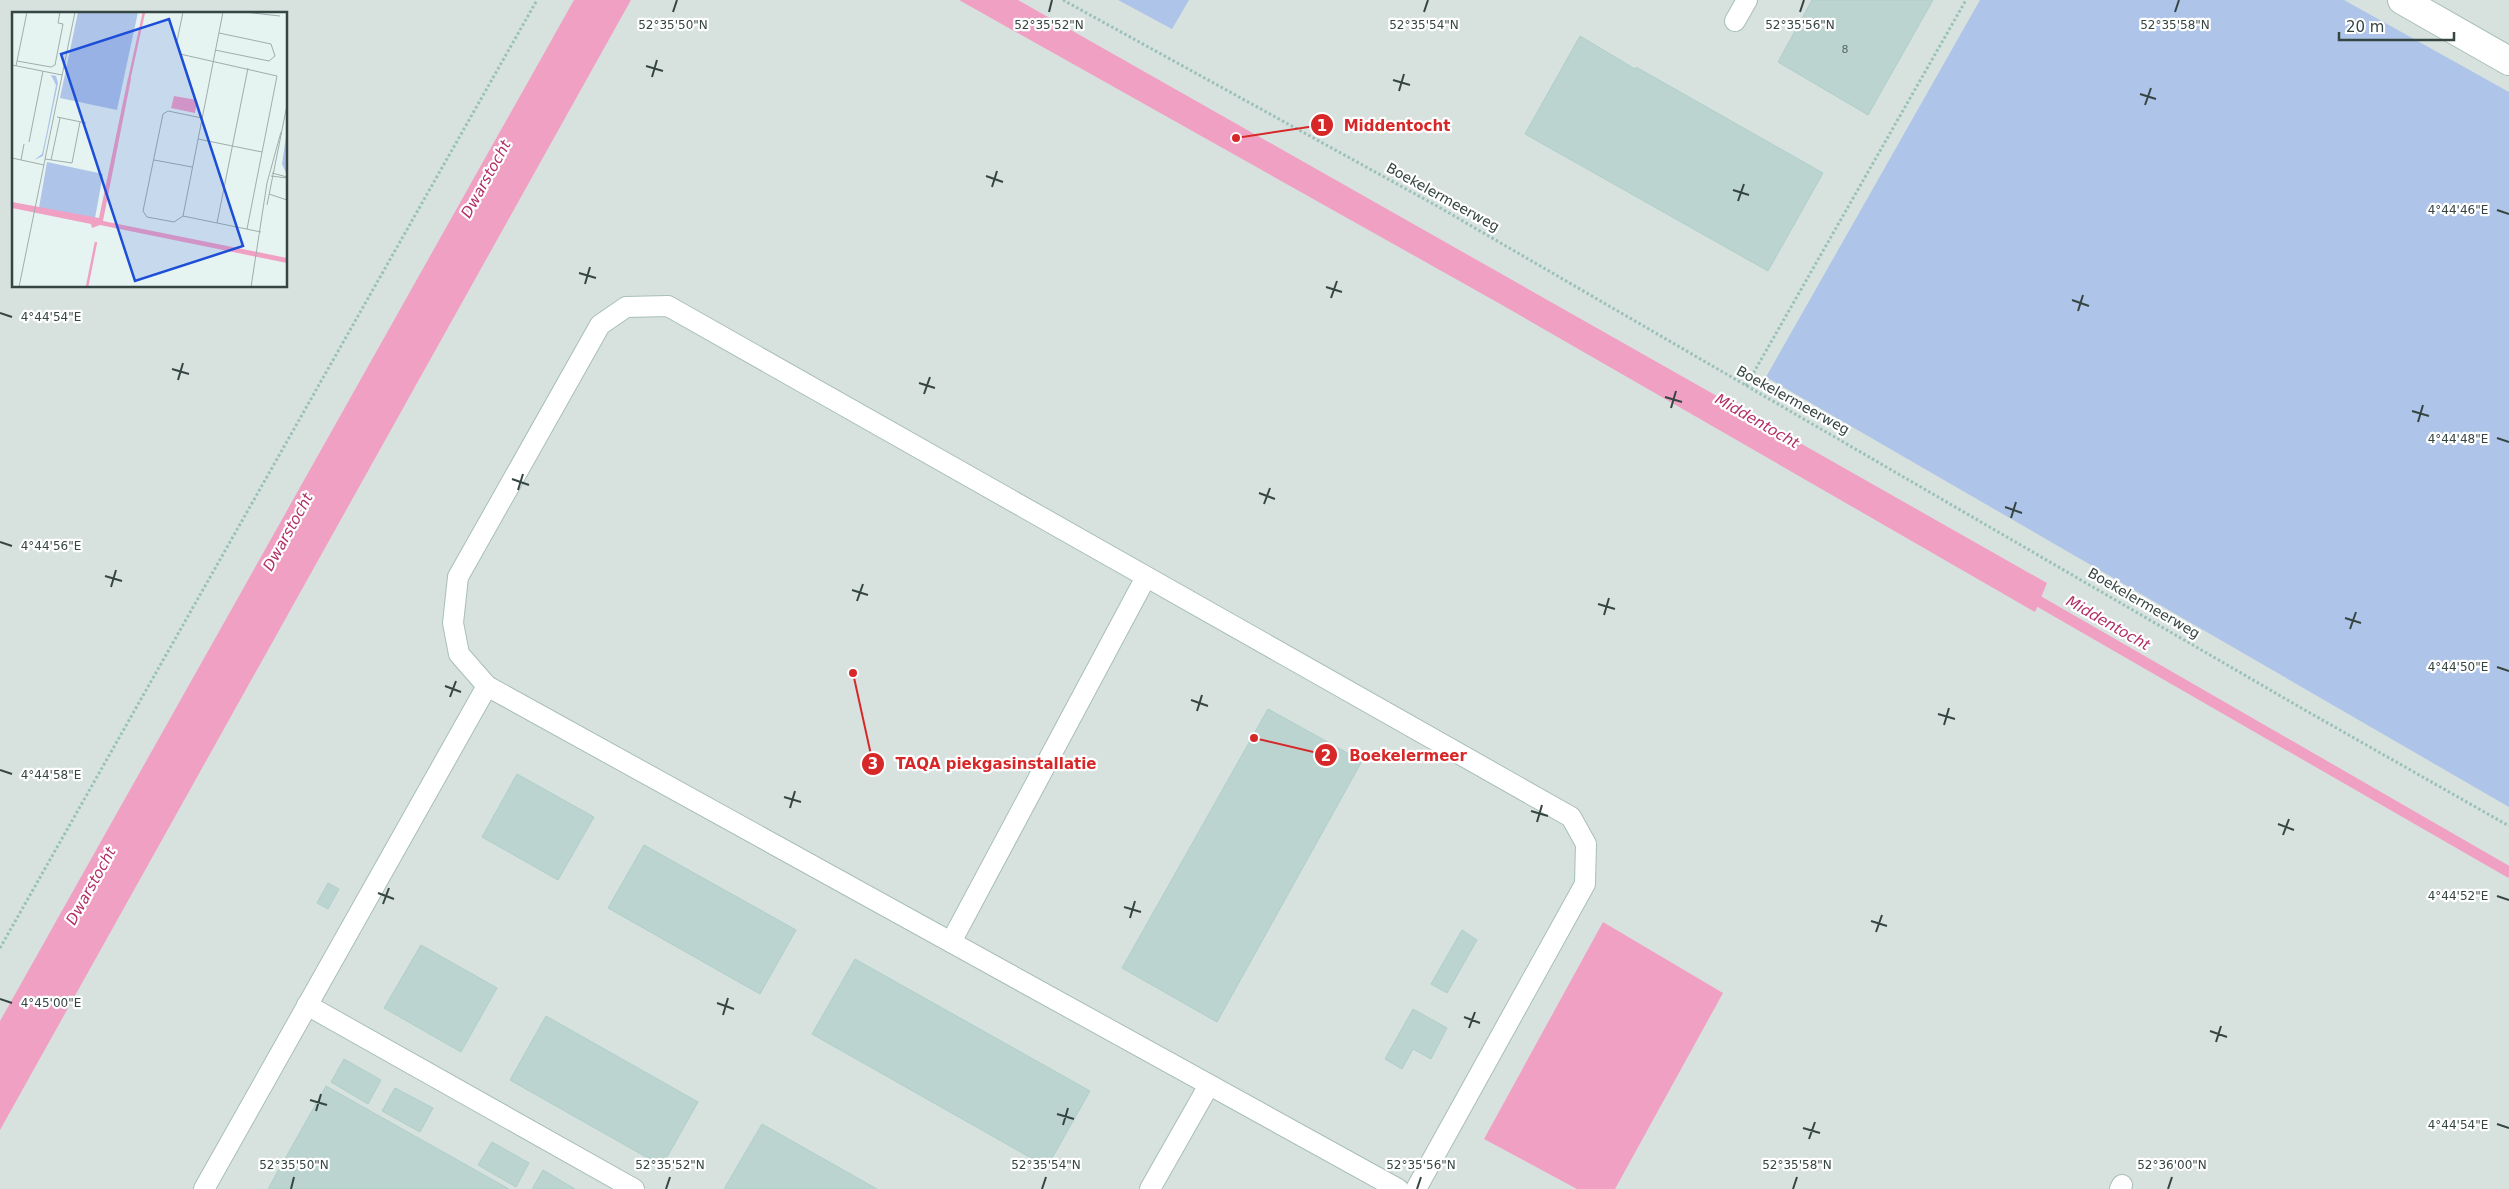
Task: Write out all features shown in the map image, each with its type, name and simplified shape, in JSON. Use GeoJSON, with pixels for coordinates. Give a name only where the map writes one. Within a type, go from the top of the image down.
{"type":"FeatureCollection","features":[{"type":"Feature","properties":{"kind":"street"},"geometry":{"type":"LineString","coordinates":[[2402,0],[2508,59]]}},
{"type":"Feature","properties":{"kind":"lane"},"geometry":{"type":"LineString","coordinates":[[1735,21],[1747,0]]}},
{"type":"Feature","properties":{"kind":"lane"},"geometry":{"type":"LineString","coordinates":[[1398,1189],[487,686],[459,654],[454,623],[458,576],[600,325],[626,307],[668,306],[1571,817],[1586,844],[1586,884],[1416,1189]]}},
{"type":"Feature","properties":{"kind":"lane"},"geometry":{"type":"LineString","coordinates":[[951,942],[1146,577]]}},
{"type":"Feature","properties":{"kind":"lane"},"geometry":{"type":"LineString","coordinates":[[204,1189],[487,686]]}},
{"type":"Feature","properties":{"kind":"lane"},"geometry":{"type":"LineString","coordinates":[[307,1005],[634,1189]]}},
{"type":"Feature","properties":{"kind":"lane"},"geometry":{"type":"LineString","coordinates":[[1150,1189],[1208,1085]]}},
{"type":"Feature","properties":{"kind":"path"},"geometry":{"type":"LineString","coordinates":[[0,948],[537,0]]}},
{"type":"Feature","properties":{"kind":"path","name":"Boekelermeerweg"},"geometry":{"type":"LineString","coordinates":[[1063,0],[1437,206],[2303,709],[2509,826]]}},
{"type":"Feature","properties":{"kind":"path"},"geometry":{"type":"LineString","coordinates":[[1746,386],[1966,0]]}},
{"type":"Feature","properties":{"kind":"shaded area"},"geometry":{"type":"Polygon","coordinates":[[[0,0],[2509,0],[2509,1189],[0,1189],[0,0]]]}},
{"type":"Feature","properties":{"kind":"shaded area"},"geometry":{"type":"Polygon","coordinates":[[[1118,0],[1189,0],[1172,29],[1118,0]]]}},
{"type":"Feature","properties":{"kind":"shaded area"},"geometry":{"type":"Polygon","coordinates":[[[1980,0],[2344,0],[2509,92],[2509,807],[1766,377],[1980,0]]]}},
{"type":"Feature","properties":{"kind":"water","name":"Dwarstocht"},"geometry":{"type":"Polygon","coordinates":[[[574,0],[631,0],[0,1130],[0,1021],[574,0]]]}},
{"type":"Feature","properties":{"kind":"water"},"geometry":{"type":"Polygon","coordinates":[[[959,0],[1018,0],[2047,583],[2035,612],[1502,305],[959,0]]]}},
{"type":"Feature","properties":{"kind":"water"},"geometry":{"type":"Polygon","coordinates":[[[1603,922],[1723,993],[1615,1189],[1577,1189],[1484,1139],[1603,922]]]}},
{"type":"Feature","properties":{"kind":"building"},"geometry":{"type":"Polygon","coordinates":[[[1812,0],[1933,0],[1868,115],[1778,62],[1812,0]]]}},
{"type":"Feature","properties":{"kind":"building"},"geometry":{"type":"Polygon","coordinates":[[[1580,36],[1635,69],[1636,67],[1823,173],[1768,271],[1525,134],[1580,36]]]}},
{"type":"Feature","properties":{"kind":"building"},"geometry":{"type":"Polygon","coordinates":[[[1268,709],[1362,761],[1217,1022],[1122,968],[1268,709]]]}},
{"type":"Feature","properties":{"kind":"building"},"geometry":{"type":"Polygon","coordinates":[[[517,774],[594,817],[558,880],[482,837],[517,774]]]}},
{"type":"Feature","properties":{"kind":"building"},"geometry":{"type":"Polygon","coordinates":[[[644,845],[796,930],[760,994],[608,908],[644,845]]]}},
{"type":"Feature","properties":{"kind":"building"},"geometry":{"type":"Polygon","coordinates":[[[328,883],[339,889],[328,909],[317,903],[328,883]]]}},
{"type":"Feature","properties":{"kind":"building"},"geometry":{"type":"Polygon","coordinates":[[[1462,930],[1477,940],[1447,993],[1431,984],[1462,930]]]}},
{"type":"Feature","properties":{"kind":"building"},"geometry":{"type":"Polygon","coordinates":[[[421,945],[497,988],[461,1052],[384,1008],[421,945]]]}},
{"type":"Feature","properties":{"kind":"building"},"geometry":{"type":"Polygon","coordinates":[[[855,959],[1090,1091],[1047,1167],[812,1034],[855,959]]]}},
{"type":"Feature","properties":{"kind":"building"},"geometry":{"type":"Polygon","coordinates":[[[1413,1009],[1447,1028],[1431,1059],[1413,1049],[1402,1069],[1385,1059],[1413,1009]]]}},
{"type":"Feature","properties":{"kind":"building"},"geometry":{"type":"Polygon","coordinates":[[[546,1016],[698,1102],[662,1166],[510,1080],[546,1016]]]}},
{"type":"Feature","properties":{"kind":"building"},"geometry":{"type":"Polygon","coordinates":[[[344,1059],[381,1080],[368,1104],[331,1082],[344,1059]]]}},
{"type":"Feature","properties":{"kind":"building"},"geometry":{"type":"Polygon","coordinates":[[[326,1086],[509,1189],[268,1189],[326,1086]]]}},
{"type":"Feature","properties":{"kind":"building"},"geometry":{"type":"Polygon","coordinates":[[[395,1088],[433,1108],[420,1132],[382,1111],[395,1088]]]}},
{"type":"Feature","properties":{"kind":"building"},"geometry":{"type":"Polygon","coordinates":[[[762,1124],[877,1189],[724,1189],[762,1124]]]}},
{"type":"Feature","properties":{"kind":"building"},"geometry":{"type":"Polygon","coordinates":[[[492,1142],[529,1163],[516,1187],[478,1165],[492,1142]]]}},
{"type":"Feature","properties":{"kind":"building"},"geometry":{"type":"Polygon","coordinates":[[[543,1170],[575,1189],[532,1189],[543,1170]]]}},
{"type":"Feature","properties":{"kind":"waterway","name":"Middentocht"},"geometry":{"type":"LineString","coordinates":[[2026,594],[2509,872]]}},
{"type":"Feature","properties":{"kind":"place","name":"Middentocht"},"geometry":{"type":"Point","coordinates":[1236,138]}},
{"type":"Feature","properties":{"kind":"place","name":"TAQA piekgasinstallatie"},"geometry":{"type":"Point","coordinates":[853,673]}},
{"type":"Feature","properties":{"kind":"place","name":"Boekelermeer"},"geometry":{"type":"Point","coordinates":[1254,738]}}]}
